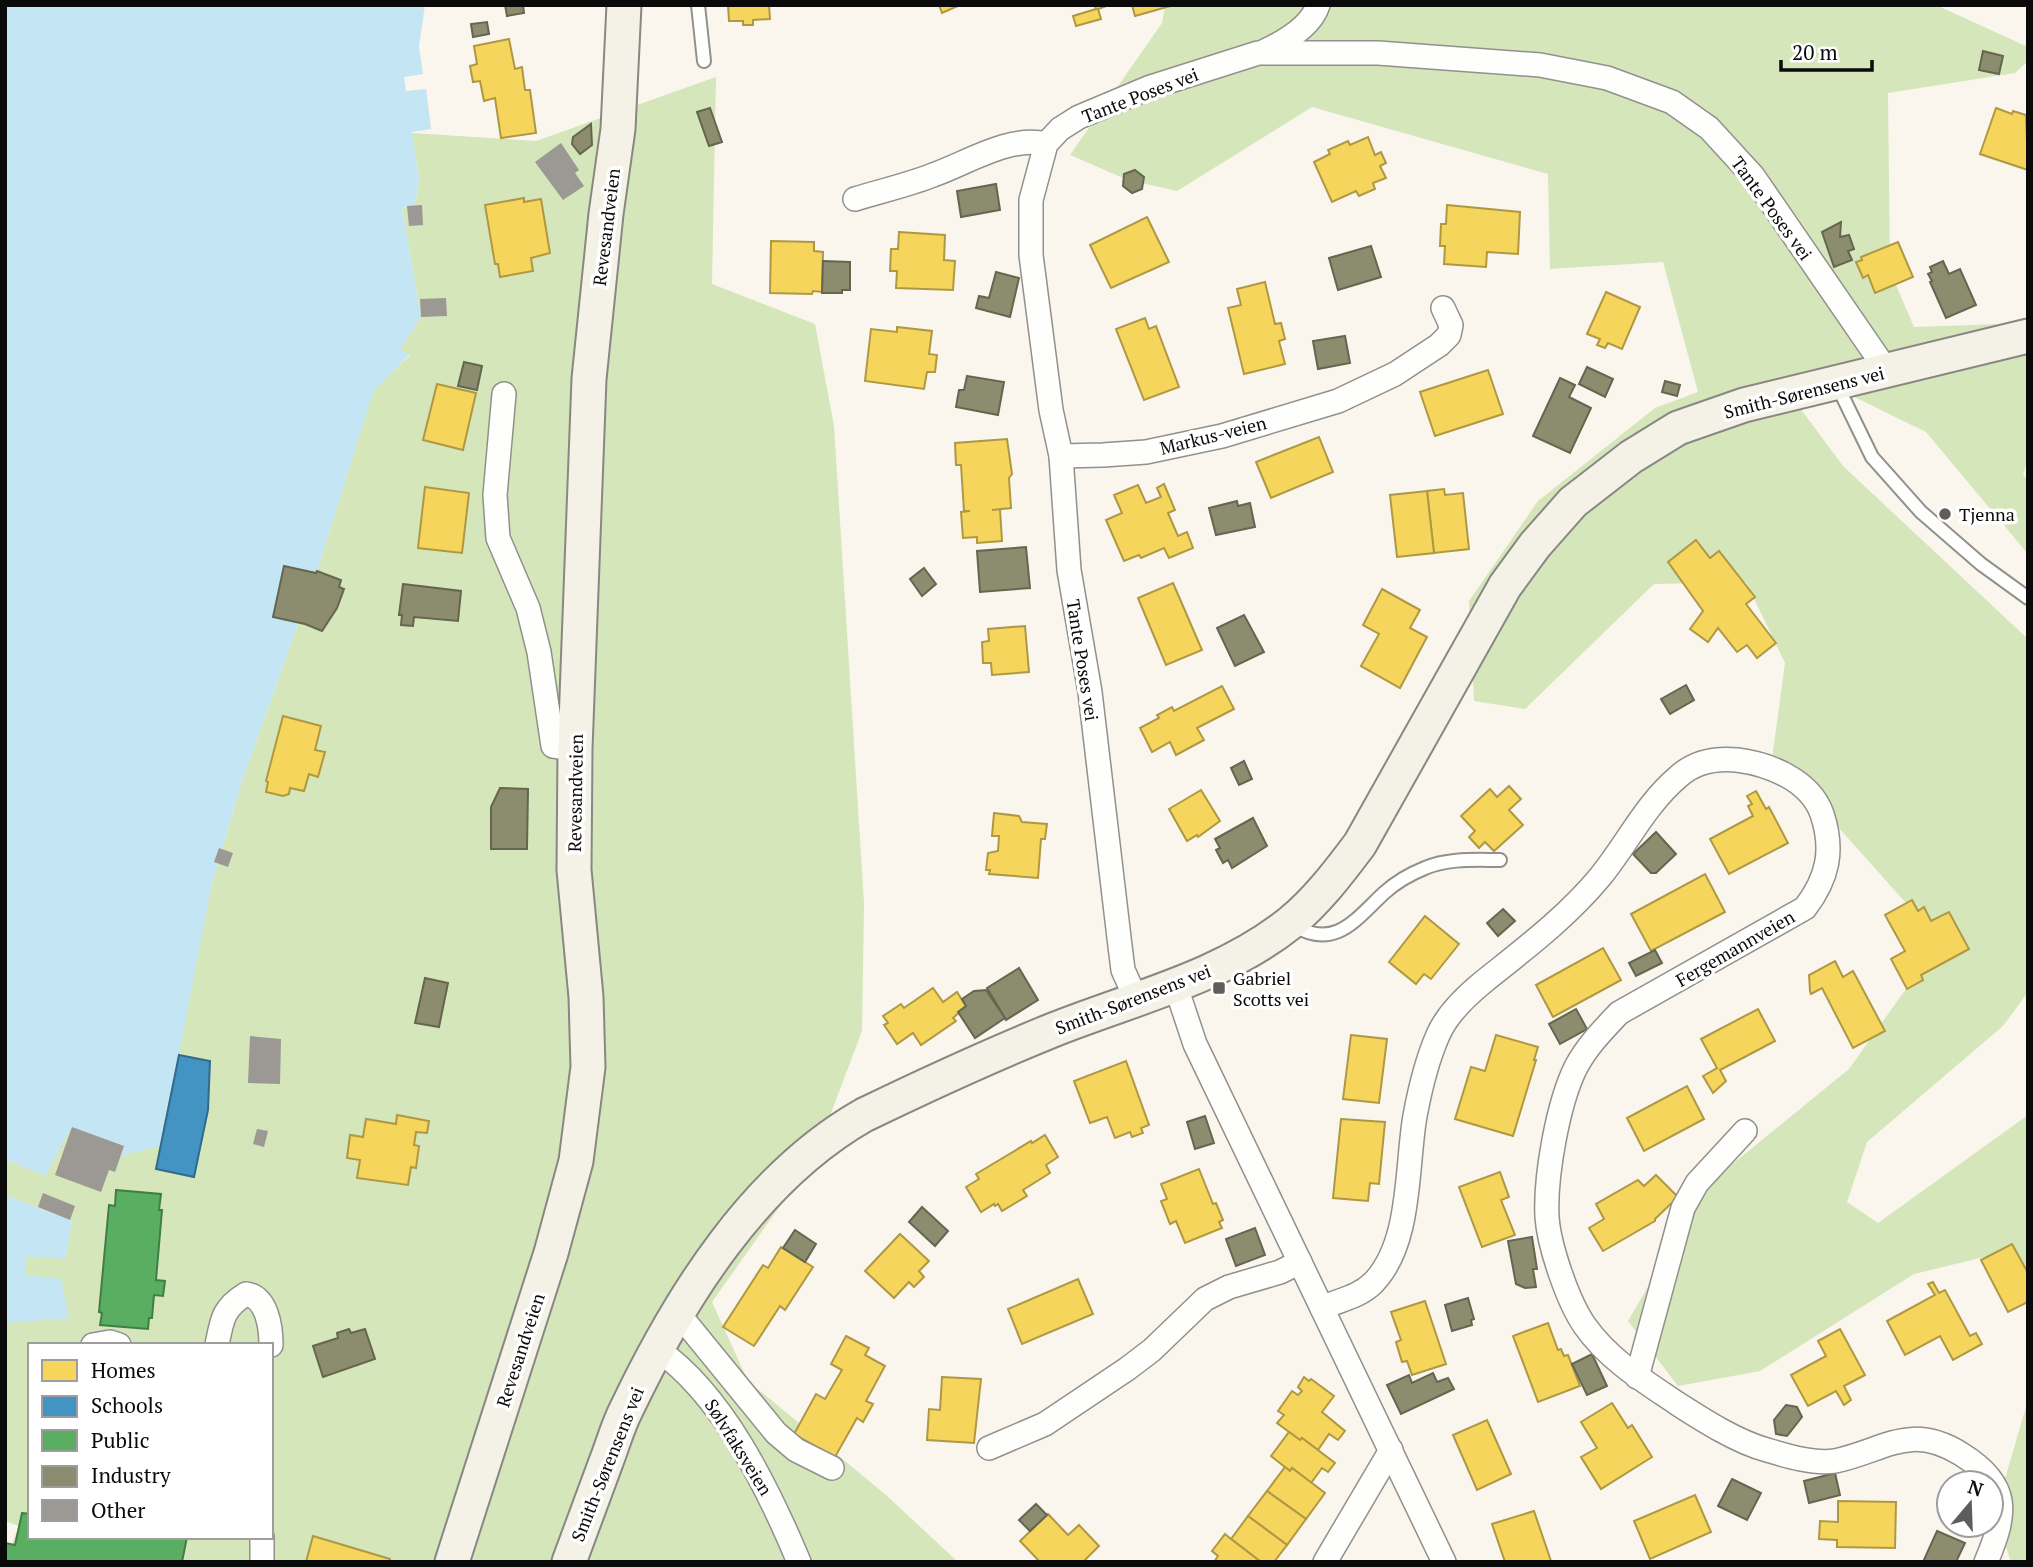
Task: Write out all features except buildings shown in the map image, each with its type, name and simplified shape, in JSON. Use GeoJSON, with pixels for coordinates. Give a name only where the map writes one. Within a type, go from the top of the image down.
{"type":"FeatureCollection","features":[{"type":"Feature","properties":{"kind":"main road","name":"Revesandveien"},"geometry":{"type":"LineString","coordinates":[[452,1562],[551,1253],[576,1161],[587,1067],[586,997],[574,870],[575,749],[589,379],[606,214],[618,129],[624,5]]}},
{"type":"Feature","properties":{"kind":"main road","name":"Smith-Sørensens vei"},"geometry":{"type":"LineString","coordinates":[[569,1562],[625,1410],[657,1349],[730,1237],[757,1205],[787,1174],[841,1128],[890,1102],[1053,1030],[1176,987],[1245,953],[1289,923],[1336,877],[1360,844],[1505,586],[1535,545],[1573,502],[1631,457],[1678,428],[1744,404],[2028,336]]}},
{"type":"Feature","properties":{"kind":"street"},"geometry":{"type":"LineString","coordinates":[[1258,53],[1293,36],[1316,11],[1318,5]]}},
{"type":"Feature","properties":{"kind":"street","name":"Tante Poses vei"},"geometry":{"type":"LineString","coordinates":[[1137,1001],[1124,970],[1114,902],[1090,692],[1069,570],[1061,456],[1051,410],[1031,255],[1031,200],[1046,144],[1060,129],[1079,117],[1148,88],[1258,53],[1378,53],[1540,65],[1607,78],[1672,102],[1709,128],[1753,176],[1887,371]]}},
{"type":"Feature","properties":{"kind":"street"},"geometry":{"type":"LineString","coordinates":[[855,199],[931,176],[1015,142],[1046,144]]}},
{"type":"Feature","properties":{"kind":"street","name":"Markus-veien"},"geometry":{"type":"LineString","coordinates":[[1061,456],[1146,452],[1222,436],[1338,401],[1395,374],[1438,345],[1449,335],[1451,325],[1443,308]]}},
{"type":"Feature","properties":{"kind":"street"},"geometry":{"type":"LineString","coordinates":[[504,394],[495,495],[498,538],[528,608],[539,652],[553,746],[575,749]]}},
{"type":"Feature","properties":{"kind":"street","name":"Fergemannveien"},"geometry":{"type":"LineString","coordinates":[[1321,1308],[1347,1300],[1373,1283],[1391,1256],[1400,1233],[1423,1077],[1439,1033],[1462,1000],[1559,920],[1600,877],[1642,816],[1678,776],[1702,762],[1724,759],[1756,763],[1791,778],[1810,792],[1821,813],[1828,848],[1827,870],[1805,908],[1619,1013],[1595,1038],[1576,1067],[1561,1111],[1548,1180],[1547,1219],[1561,1277],[1584,1325],[1615,1361],[1704,1421],[1764,1449],[1797,1457],[1833,1461],[1904,1438],[1928,1440],[1959,1453],[1982,1470],[1996,1486],[2001,1509],[1999,1531],[1986,1562]]}},
{"type":"Feature","properties":{"kind":"street"},"geometry":{"type":"LineString","coordinates":[[1176,987],[1195,1044],[1444,1562]]}},
{"type":"Feature","properties":{"kind":"street"},"geometry":{"type":"LineString","coordinates":[[1637,1377],[1683,1208],[1697,1183],[1745,1130]]}},
{"type":"Feature","properties":{"kind":"street"},"geometry":{"type":"LineString","coordinates":[[989,1448],[1045,1424],[1127,1369],[1152,1350],[1205,1299],[1229,1287],[1280,1272],[1300,1262]]}},
{"type":"Feature","properties":{"kind":"street"},"geometry":{"type":"LineString","coordinates":[[218,1343],[222,1319],[232,1303],[246,1294],[255,1295],[262,1304],[271,1343]]}},
{"type":"Feature","properties":{"kind":"street"},"geometry":{"type":"LineString","coordinates":[[678,1313],[776,1433],[796,1450],[832,1468]]}},
{"type":"Feature","properties":{"kind":"street","name":"Sølvfaksveien"},"geometry":{"type":"LineString","coordinates":[[657,1349],[678,1363],[697,1382],[750,1459],[780,1516],[799,1562]]}},
{"type":"Feature","properties":{"kind":"street"},"geometry":{"type":"LineString","coordinates":[[1325,1562],[1391,1450]]}},
{"type":"Feature","properties":{"kind":"street"},"geometry":{"type":"LineString","coordinates":[[262,1539],[262,1562]]}},
{"type":"Feature","properties":{"kind":"lane"},"geometry":{"type":"LineString","coordinates":[[698,5],[704,61]]}},
{"type":"Feature","properties":{"kind":"lane"},"geometry":{"type":"LineString","coordinates":[[1835,381],[1872,457],[1921,512],[1981,564],[2028,598]]}},
{"type":"Feature","properties":{"kind":"lane"},"geometry":{"type":"LineString","coordinates":[[1289,923],[1301,931],[1338,933],[1351,926],[1396,883],[1424,868],[1453,861],[1500,860]]}},
{"type":"Feature","properties":{"kind":"green space"},"geometry":{"type":"Polygon","coordinates":[[[1165,5],[1936,5],[2028,47],[2028,61],[2015,73],[1888,93],[1890,271],[1914,327],[2028,323],[2028,459],[2023,475],[2028,480],[2028,554],[1926,432],[1832,386],[1800,408],[1843,466],[2028,639],[2028,992],[2003,1026],[1867,1142],[1847,1202],[1878,1223],[2028,1115],[2028,1294],[2013,1250],[1914,1274],[1760,1371],[1678,1386],[1628,1321],[1708,1184],[1849,1069],[1940,941],[1829,817],[1772,759],[1785,663],[1746,582],[1654,584],[1525,709],[1474,701],[1469,601],[1538,501],[1655,408],[1698,392],[1663,262],[1550,269],[1548,174],[1312,107],[1177,191],[1128,180],[1070,155],[1162,23],[1165,5]]]}},
{"type":"Feature","properties":{"kind":"green space"},"geometry":{"type":"Polygon","coordinates":[[[716,77],[712,284],[815,324],[834,426],[864,903],[862,1031],[814,1158],[712,1302],[748,1381],[886,1495],[958,1562],[5,1562],[19,1526],[5,1521],[5,1328],[25,1275],[25,1256],[65,1258],[72,1221],[5,1195],[5,1159],[45,1175],[71,1127],[123,1145],[211,888],[241,784],[317,571],[373,391],[410,355],[399,351],[421,317],[402,208],[415,205],[419,181],[412,133],[536,141],[716,77]]]}},
{"type":"Feature","properties":{"kind":"green space"},"geometry":{"type":"Polygon","coordinates":[[[2028,1400],[2028,1562],[2011,1562],[2003,1539],[2005,1479],[2028,1400]]]}},
{"type":"Feature","properties":{"kind":"water"},"geometry":{"type":"Polygon","coordinates":[[[5,5],[425,5],[419,46],[423,74],[404,77],[406,91],[426,89],[431,129],[412,132],[419,181],[415,205],[402,208],[421,317],[400,350],[410,354],[373,392],[317,571],[241,784],[211,888],[161,1146],[120,1156],[123,1145],[71,1128],[45,1176],[5,1159],[5,5]]]}},
{"type":"Feature","properties":{"kind":"water"},"geometry":{"type":"Polygon","coordinates":[[[5,1195],[72,1221],[65,1259],[25,1256],[25,1275],[61,1279],[69,1318],[7,1323],[5,1328],[5,1195]]]}},
{"type":"Feature","properties":{"kind":"place","name":"Tjenna"},"geometry":{"type":"Point","coordinates":[1945,514]}},
{"type":"Feature","properties":{"kind":"place","name":"Gabriel Scotts vei"},"geometry":{"type":"Point","coordinates":[1219,988]}}]}
